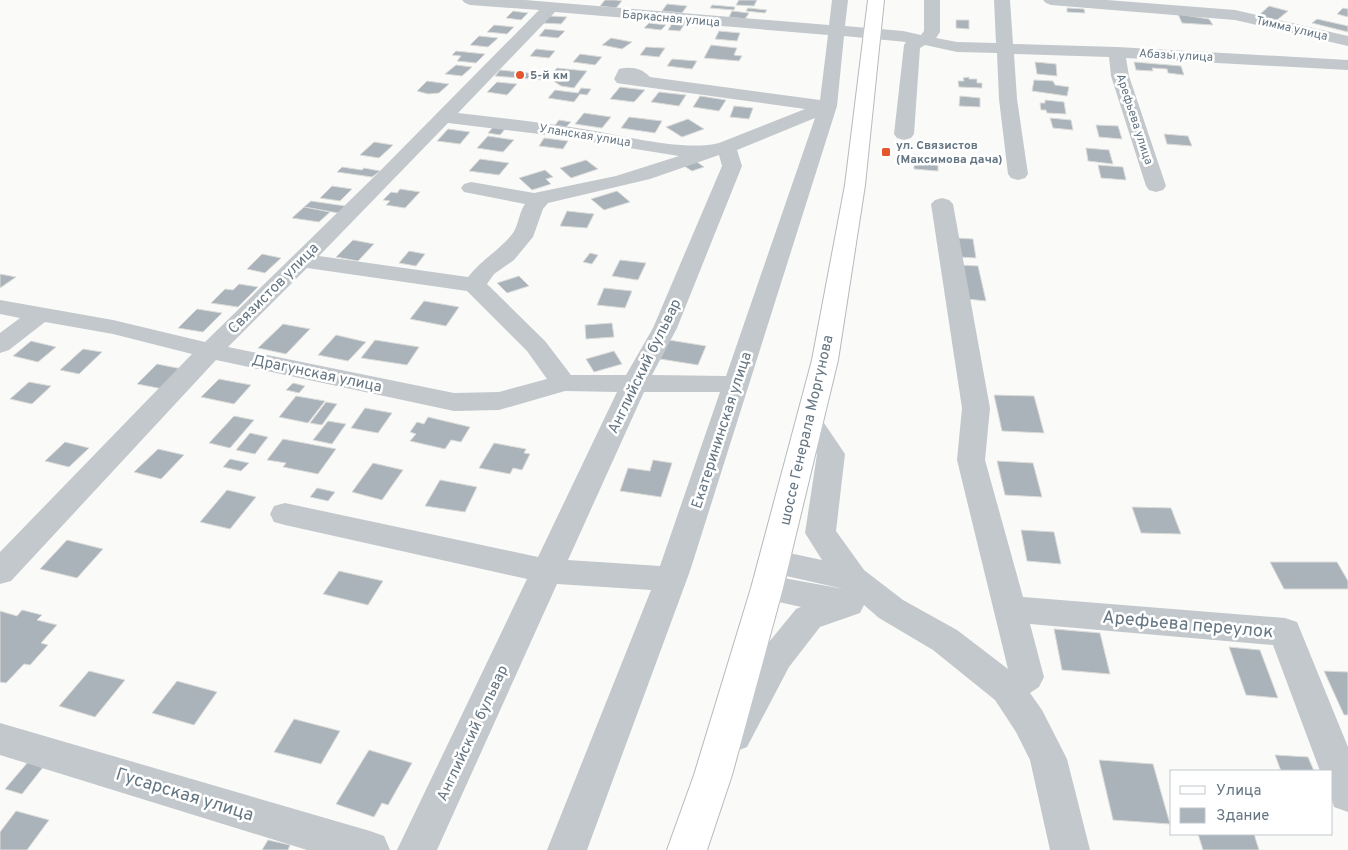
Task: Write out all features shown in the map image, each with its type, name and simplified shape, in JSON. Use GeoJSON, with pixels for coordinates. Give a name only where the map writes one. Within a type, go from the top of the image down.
{"type":"FeatureCollection","features":[{"type":"Feature","properties":{"kind":"main road","name":"шоссе Генерала Моргунова"},"geometry":{"type":"LineString","coordinates":[[687,850],[713,775],[771,575],[825,360],[855,185],[876,0]]}},
{"type":"Feature","properties":{"kind":"street","name":"Екатерининская улица"},"geometry":{"type":"LineString","coordinates":[[567,850],[671,579],[828,106],[840,0]]}},
{"type":"Feature","properties":{"kind":"street"},"geometry":{"type":"LineString","coordinates":[[904,134],[912,46],[926,39],[932,32],[932,0]]}},
{"type":"Feature","properties":{"kind":"street"},"geometry":{"type":"LineString","coordinates":[[1002,0],[1003,50],[1018,174]]}},
{"type":"Feature","properties":{"kind":"street","name":"Тимма улица"},"geometry":{"type":"LineString","coordinates":[[1051,0],[1241,10],[1348,41]]}},
{"type":"Feature","properties":{"kind":"street","name":"Баркасная улица"},"geometry":{"type":"LineString","coordinates":[[467,3],[872,33],[926,39]]}},
{"type":"Feature","properties":{"kind":"street"},"geometry":{"type":"LineString","coordinates":[[692,19],[702,6]]}},
{"type":"Feature","properties":{"kind":"street","name":"Связистов улица"},"geometry":{"type":"LineString","coordinates":[[0,572],[210,351],[550,8]]}},
{"type":"Feature","properties":{"kind":"street","name":"Абазы улица"},"geometry":{"type":"LineString","coordinates":[[926,39],[957,47],[1003,50],[1117,52],[1348,65]]}},
{"type":"Feature","properties":{"kind":"street","name":"Арефьева улица"},"geometry":{"type":"LineString","coordinates":[[1117,52],[1120,76],[1156,186]]}},
{"type":"Feature","properties":{"kind":"street"},"geometry":{"type":"LineString","coordinates":[[643,80],[828,106]]}},
{"type":"Feature","properties":{"kind":"street"},"geometry":{"type":"LineString","coordinates":[[471,188],[534,199],[609,184],[687,160],[828,106]]}},
{"type":"Feature","properties":{"kind":"street","name":"Уланская улица"},"geometry":{"type":"LineString","coordinates":[[442,118],[548,129],[683,151],[716,149]]}},
{"type":"Feature","properties":{"kind":"street","name":"Английский бульвар"},"geometry":{"type":"LineString","coordinates":[[417,850],[635,382],[665,328],[732,166],[716,149]]}},
{"type":"Feature","properties":{"kind":"street"},"geometry":{"type":"LineString","coordinates":[[474,285],[486,269],[506,255],[525,232],[533,208],[538,202],[534,199]]}},
{"type":"Feature","properties":{"kind":"street"},"geometry":{"type":"LineString","coordinates":[[942,204],[976,408],[971,460],[1027,676],[1007,689]]}},
{"type":"Feature","properties":{"kind":"street"},"geometry":{"type":"LineString","coordinates":[[302,260],[474,285],[536,346],[564,384]]}},
{"type":"Feature","properties":{"kind":"street","name":"Драгунская улица"},"geometry":{"type":"LineString","coordinates":[[0,307],[112,327],[210,351],[454,402],[500,401],[564,384],[635,382],[736,384]]}},
{"type":"Feature","properties":{"kind":"street"},"geometry":{"type":"LineString","coordinates":[[0,345],[40,314]]}},
{"type":"Feature","properties":{"kind":"street"},"geometry":{"type":"LineString","coordinates":[[810,423],[831,454],[820,533],[850,592]]}},
{"type":"Feature","properties":{"kind":"street"},"geometry":{"type":"LineString","coordinates":[[285,514],[548,571],[671,579]]}},
{"type":"Feature","properties":{"kind":"street"},"geometry":{"type":"LineString","coordinates":[[771,575],[850,592],[891,609],[945,640],[1007,689],[1029,721],[1048,759],[1070,850]]}},
{"type":"Feature","properties":{"kind":"street"},"geometry":{"type":"LineString","coordinates":[[713,775],[777,657],[808,618],[850,592]]}},
{"type":"Feature","properties":{"kind":"street","name":"Арефьева переулок"},"geometry":{"type":"LineString","coordinates":[[1009,609],[1285,632],[1348,794]]}},
{"type":"Feature","properties":{"kind":"street","name":"Гусарская улица"},"geometry":{"type":"LineString","coordinates":[[0,739],[370,850]]}},
{"type":"Feature","properties":{"kind":"building"},"geometry":{"type":"Polygon","coordinates":[[[605,0],[622,1],[616,8],[600,6],[605,0]]]}},
{"type":"Feature","properties":{"kind":"building"},"geometry":{"type":"Polygon","coordinates":[[[739,0],[757,0],[754,6],[736,5],[739,0]]]}},
{"type":"Feature","properties":{"kind":"building"},"geometry":{"type":"Polygon","coordinates":[[[667,4],[687,6],[682,13],[662,11],[667,4]]]}},
{"type":"Feature","properties":{"kind":"building"},"geometry":{"type":"Polygon","coordinates":[[[712,5],[735,7],[734,10],[710,8],[712,5]]]}},
{"type":"Feature","properties":{"kind":"building"},"geometry":{"type":"Polygon","coordinates":[[[1269,6],[1288,11],[1277,20],[1258,16],[1269,6]]]}},
{"type":"Feature","properties":{"kind":"building"},"geometry":{"type":"Polygon","coordinates":[[[748,8],[767,10],[765,13],[746,11],[748,8]]]}},
{"type":"Feature","properties":{"kind":"building"},"geometry":{"type":"Polygon","coordinates":[[[1067,8],[1084,9],[1085,13],[1067,12],[1067,8]]]}},
{"type":"Feature","properties":{"kind":"building"},"geometry":{"type":"Polygon","coordinates":[[[1343,8],[1348,9],[1348,17],[1337,14],[1343,8]]]}},
{"type":"Feature","properties":{"kind":"building"},"geometry":{"type":"Polygon","coordinates":[[[513,11],[528,13],[521,20],[506,18],[513,11]]]}},
{"type":"Feature","properties":{"kind":"building"},"geometry":{"type":"Polygon","coordinates":[[[732,11],[749,13],[745,19],[729,17],[732,11]]]}},
{"type":"Feature","properties":{"kind":"building"},"geometry":{"type":"Polygon","coordinates":[[[1178,14],[1209,19],[1213,25],[1182,23],[1178,14]]]}},
{"type":"Feature","properties":{"kind":"building"},"geometry":{"type":"Polygon","coordinates":[[[550,16],[567,17],[561,24],[543,23],[550,16]]]}},
{"type":"Feature","properties":{"kind":"building"},"geometry":{"type":"Polygon","coordinates":[[[1317,19],[1348,26],[1348,32],[1312,23],[1317,19]]]}},
{"type":"Feature","properties":{"kind":"building"},"geometry":{"type":"Polygon","coordinates":[[[956,20],[969,20],[969,29],[956,28],[956,20]]]}},
{"type":"Feature","properties":{"kind":"building"},"geometry":{"type":"Polygon","coordinates":[[[673,22],[685,23],[680,31],[668,30],[673,22]]]}},
{"type":"Feature","properties":{"kind":"building"},"geometry":{"type":"Polygon","coordinates":[[[649,23],[666,25],[661,30],[644,28],[649,23]]]}},
{"type":"Feature","properties":{"kind":"building"},"geometry":{"type":"Polygon","coordinates":[[[494,25],[514,27],[507,34],[487,32],[494,25]]]}},
{"type":"Feature","properties":{"kind":"building"},"geometry":{"type":"Polygon","coordinates":[[[545,29],[565,31],[558,38],[539,36],[545,29]]]}},
{"type":"Feature","properties":{"kind":"building"},"geometry":{"type":"Polygon","coordinates":[[[719,31],[740,33],[737,41],[715,39],[719,31]]]}},
{"type":"Feature","properties":{"kind":"building"},"geometry":{"type":"Polygon","coordinates":[[[479,36],[498,38],[488,47],[470,45],[479,36]]]}},
{"type":"Feature","properties":{"kind":"building"},"geometry":{"type":"Polygon","coordinates":[[[611,38],[632,42],[622,49],[602,45],[611,38]]]}},
{"type":"Feature","properties":{"kind":"building"},"geometry":{"type":"Polygon","coordinates":[[[711,45],[737,48],[734,55],[742,56],[739,61],[704,58],[711,45]]]}},
{"type":"Feature","properties":{"kind":"building"},"geometry":{"type":"Polygon","coordinates":[[[646,47],[665,48],[659,57],[640,55],[646,47]]]}},
{"type":"Feature","properties":{"kind":"building"},"geometry":{"type":"Polygon","coordinates":[[[536,49],[555,51],[549,58],[530,56],[536,49]]]}},
{"type":"Feature","properties":{"kind":"building"},"geometry":{"type":"Polygon","coordinates":[[[456,51],[485,54],[476,63],[457,61],[461,56],[452,55],[456,51]]]}},
{"type":"Feature","properties":{"kind":"building"},"geometry":{"type":"Polygon","coordinates":[[[580,54],[602,57],[595,65],[573,62],[580,54]]]}},
{"type":"Feature","properties":{"kind":"building"},"geometry":{"type":"Polygon","coordinates":[[[672,59],[697,61],[692,69],[667,66],[672,59]]]}},
{"type":"Feature","properties":{"kind":"building"},"geometry":{"type":"Polygon","coordinates":[[[1035,62],[1056,64],[1057,76],[1037,74],[1035,62]]]}},
{"type":"Feature","properties":{"kind":"building"},"geometry":{"type":"Polygon","coordinates":[[[1134,62],[1181,66],[1184,75],[1168,73],[1167,69],[1152,68],[1153,71],[1136,70],[1134,62]]]}},
{"type":"Feature","properties":{"kind":"building"},"geometry":{"type":"Polygon","coordinates":[[[456,65],[472,67],[462,76],[445,74],[456,65]]]}},
{"type":"Feature","properties":{"kind":"building"},"geometry":{"type":"Polygon","coordinates":[[[557,68],[587,71],[574,88],[561,86],[552,80],[551,74],[557,68]]]}},
{"type":"Feature","properties":{"kind":"building"},"geometry":{"type":"Polygon","coordinates":[[[500,70],[547,75],[542,80],[495,76],[500,70]]]}},
{"type":"Feature","properties":{"kind":"building"},"geometry":{"type":"Polygon","coordinates":[[[969,77],[969,79],[977,79],[977,83],[982,83],[982,88],[959,87],[958,81],[964,81],[963,78],[969,77]]]}},
{"type":"Feature","properties":{"kind":"building"},"geometry":{"type":"Polygon","coordinates":[[[1034,80],[1053,81],[1055,85],[1069,87],[1067,96],[1032,91],[1034,80]]]}},
{"type":"Feature","properties":{"kind":"building"},"geometry":{"type":"Polygon","coordinates":[[[427,81],[449,84],[439,93],[428,94],[417,91],[427,81]]]}},
{"type":"Feature","properties":{"kind":"building"},"geometry":{"type":"Polygon","coordinates":[[[497,82],[517,84],[507,95],[487,92],[497,82]]]}},
{"type":"Feature","properties":{"kind":"building"},"geometry":{"type":"Polygon","coordinates":[[[620,87],[645,90],[634,102],[610,99],[620,87]]]}},
{"type":"Feature","properties":{"kind":"building"},"geometry":{"type":"Polygon","coordinates":[[[581,88],[591,89],[587,95],[580,94],[574,102],[548,98],[555,90],[578,93],[581,88]]]}},
{"type":"Feature","properties":{"kind":"building"},"geometry":{"type":"Polygon","coordinates":[[[659,92],[686,95],[679,106],[651,102],[659,92]]]}},
{"type":"Feature","properties":{"kind":"building"},"geometry":{"type":"Polygon","coordinates":[[[700,96],[726,100],[719,111],[693,107],[700,96]]]}},
{"type":"Feature","properties":{"kind":"building"},"geometry":{"type":"Polygon","coordinates":[[[960,96],[980,98],[980,107],[959,106],[960,96]]]}},
{"type":"Feature","properties":{"kind":"building"},"geometry":{"type":"Polygon","coordinates":[[[1045,100],[1064,102],[1066,114],[1047,113],[1046,110],[1041,110],[1040,103],[1045,103],[1045,100]]]}},
{"type":"Feature","properties":{"kind":"building"},"geometry":{"type":"Polygon","coordinates":[[[734,106],[753,108],[749,119],[730,117],[734,106]]]}},
{"type":"Feature","properties":{"kind":"building"},"geometry":{"type":"Polygon","coordinates":[[[584,113],[611,117],[602,128],[575,124],[584,113]]]}},
{"type":"Feature","properties":{"kind":"building"},"geometry":{"type":"Polygon","coordinates":[[[629,117],[662,121],[655,133],[621,128],[629,117]]]}},
{"type":"Feature","properties":{"kind":"building"},"geometry":{"type":"Polygon","coordinates":[[[1050,118],[1071,120],[1073,130],[1053,128],[1050,118]]]}},
{"type":"Feature","properties":{"kind":"building"},"geometry":{"type":"Polygon","coordinates":[[[688,119],[704,129],[682,137],[666,127],[688,119]]]}},
{"type":"Feature","properties":{"kind":"building"},"geometry":{"type":"Polygon","coordinates":[[[559,120],[571,122],[566,127],[555,125],[559,120]]]}},
{"type":"Feature","properties":{"kind":"building"},"geometry":{"type":"Polygon","coordinates":[[[1096,125],[1118,126],[1122,139],[1099,137],[1096,125]]]}},
{"type":"Feature","properties":{"kind":"building"},"geometry":{"type":"Polygon","coordinates":[[[494,126],[506,128],[500,135],[488,133],[494,126]]]}},
{"type":"Feature","properties":{"kind":"building"},"geometry":{"type":"Polygon","coordinates":[[[448,129],[470,132],[460,144],[437,141],[448,129]]]}},
{"type":"Feature","properties":{"kind":"building"},"geometry":{"type":"Polygon","coordinates":[[[1164,134],[1188,136],[1192,146],[1167,144],[1164,134]]]}},
{"type":"Feature","properties":{"kind":"building"},"geometry":{"type":"Polygon","coordinates":[[[488,136],[514,140],[503,152],[477,148],[488,136]]]}},
{"type":"Feature","properties":{"kind":"building"},"geometry":{"type":"Polygon","coordinates":[[[544,138],[568,141],[563,149],[539,146],[544,138]]]}},
{"type":"Feature","properties":{"kind":"building"},"geometry":{"type":"Polygon","coordinates":[[[374,142],[393,145],[379,158],[360,155],[374,142]]]}},
{"type":"Feature","properties":{"kind":"building"},"geometry":{"type":"Polygon","coordinates":[[[1086,148],[1109,150],[1113,164],[1088,161],[1086,148]]]}},
{"type":"Feature","properties":{"kind":"building"},"geometry":{"type":"Polygon","coordinates":[[[914,155],[938,157],[938,171],[914,169],[914,155]]]}},
{"type":"Feature","properties":{"kind":"building"},"geometry":{"type":"Polygon","coordinates":[[[480,159],[509,163],[499,175],[469,171],[480,159]]]}},
{"type":"Feature","properties":{"kind":"building"},"geometry":{"type":"Polygon","coordinates":[[[586,160],[598,169],[571,178],[560,168],[586,160]]]}},
{"type":"Feature","properties":{"kind":"building"},"geometry":{"type":"Polygon","coordinates":[[[697,162],[704,167],[692,171],[684,166],[697,162]]]}},
{"type":"Feature","properties":{"kind":"building"},"geometry":{"type":"Polygon","coordinates":[[[1098,165],[1123,167],[1126,180],[1101,178],[1098,165]]]}},
{"type":"Feature","properties":{"kind":"building"},"geometry":{"type":"Polygon","coordinates":[[[342,167],[380,171],[372,177],[337,172],[342,167]]]}},
{"type":"Feature","properties":{"kind":"building"},"geometry":{"type":"Polygon","coordinates":[[[545,170],[553,177],[546,179],[551,184],[532,190],[519,178],[545,170]]]}},
{"type":"Feature","properties":{"kind":"building"},"geometry":{"type":"Polygon","coordinates":[[[332,186],[352,189],[340,201],[320,198],[332,186]]]}},
{"type":"Feature","properties":{"kind":"building"},"geometry":{"type":"Polygon","coordinates":[[[400,189],[420,192],[405,208],[386,205],[390,201],[383,200],[391,192],[397,193],[400,189]]]}},
{"type":"Feature","properties":{"kind":"building"},"geometry":{"type":"Polygon","coordinates":[[[617,191],[630,202],[604,210],[591,199],[617,191]]]}},
{"type":"Feature","properties":{"kind":"building"},"geometry":{"type":"Polygon","coordinates":[[[311,201],[345,206],[338,213],[304,207],[311,201]]]}},
{"type":"Feature","properties":{"kind":"building"},"geometry":{"type":"Polygon","coordinates":[[[304,207],[330,212],[319,222],[292,218],[304,207]]]}},
{"type":"Feature","properties":{"kind":"building"},"geometry":{"type":"Polygon","coordinates":[[[567,211],[594,214],[587,228],[560,226],[567,211]]]}},
{"type":"Feature","properties":{"kind":"building"},"geometry":{"type":"Polygon","coordinates":[[[957,238],[973,239],[976,258],[960,257],[957,238]]]}},
{"type":"Feature","properties":{"kind":"building"},"geometry":{"type":"Polygon","coordinates":[[[353,240],[374,244],[358,261],[336,257],[353,240]]]}},
{"type":"Feature","properties":{"kind":"building"},"geometry":{"type":"Polygon","coordinates":[[[409,251],[425,254],[416,266],[399,263],[409,251]]]}},
{"type":"Feature","properties":{"kind":"building"},"geometry":{"type":"Polygon","coordinates":[[[590,253],[598,255],[592,264],[583,262],[590,253]]]}},
{"type":"Feature","properties":{"kind":"building"},"geometry":{"type":"Polygon","coordinates":[[[262,254],[281,258],[265,273],[247,269],[262,254]]]}},
{"type":"Feature","properties":{"kind":"building"},"geometry":{"type":"Polygon","coordinates":[[[620,260],[646,263],[638,280],[612,276],[620,260]]]}},
{"type":"Feature","properties":{"kind":"building"},"geometry":{"type":"Polygon","coordinates":[[[960,265],[978,266],[986,301],[967,299],[960,265]]]}},
{"type":"Feature","properties":{"kind":"building"},"geometry":{"type":"Polygon","coordinates":[[[0,274],[16,277],[0,288],[0,274]]]}},
{"type":"Feature","properties":{"kind":"building"},"geometry":{"type":"Polygon","coordinates":[[[519,276],[529,286],[507,293],[497,283],[519,276]]]}},
{"type":"Feature","properties":{"kind":"building"},"geometry":{"type":"Polygon","coordinates":[[[239,284],[258,287],[238,307],[211,303],[225,289],[233,290],[239,284]]]}},
{"type":"Feature","properties":{"kind":"building"},"geometry":{"type":"Polygon","coordinates":[[[604,288],[632,291],[625,308],[597,305],[604,288]]]}},
{"type":"Feature","properties":{"kind":"building"},"geometry":{"type":"Polygon","coordinates":[[[424,301],[459,307],[446,326],[410,319],[424,301]]]}},
{"type":"Feature","properties":{"kind":"building"},"geometry":{"type":"Polygon","coordinates":[[[197,309],[222,313],[203,332],[178,328],[197,309]]]}},
{"type":"Feature","properties":{"kind":"building"},"geometry":{"type":"Polygon","coordinates":[[[612,323],[614,337],[586,339],[585,325],[612,323]]]}},
{"type":"Feature","properties":{"kind":"building"},"geometry":{"type":"Polygon","coordinates":[[[283,324],[310,329],[286,354],[258,348],[283,324]]]}},
{"type":"Feature","properties":{"kind":"building"},"geometry":{"type":"Polygon","coordinates":[[[336,335],[366,342],[348,361],[318,355],[336,335]]]}},
{"type":"Feature","properties":{"kind":"building"},"geometry":{"type":"Polygon","coordinates":[[[375,340],[419,347],[407,365],[361,358],[375,340]]]}},
{"type":"Feature","properties":{"kind":"building"},"geometry":{"type":"Polygon","coordinates":[[[669,340],[706,346],[698,365],[660,359],[669,340]]]}},
{"type":"Feature","properties":{"kind":"building"},"geometry":{"type":"Polygon","coordinates":[[[31,341],[56,347],[38,362],[13,356],[31,341]]]}},
{"type":"Feature","properties":{"kind":"building"},"geometry":{"type":"Polygon","coordinates":[[[83,349],[102,352],[79,374],[60,370],[83,349]]]}},
{"type":"Feature","properties":{"kind":"building"},"geometry":{"type":"Polygon","coordinates":[[[614,351],[622,364],[594,372],[586,359],[614,351]]]}},
{"type":"Feature","properties":{"kind":"building"},"geometry":{"type":"Polygon","coordinates":[[[157,364],[182,369],[163,389],[137,384],[157,364]]]}},
{"type":"Feature","properties":{"kind":"building"},"geometry":{"type":"Polygon","coordinates":[[[219,379],[251,385],[234,404],[201,397],[219,379]]]}},
{"type":"Feature","properties":{"kind":"building"},"geometry":{"type":"Polygon","coordinates":[[[29,382],[51,386],[32,404],[10,399],[29,382]]]}},
{"type":"Feature","properties":{"kind":"building"},"geometry":{"type":"Polygon","coordinates":[[[293,383],[305,386],[299,393],[286,390],[293,383]]]}},
{"type":"Feature","properties":{"kind":"building"},"geometry":{"type":"Polygon","coordinates":[[[994,395],[1034,396],[1044,433],[1002,431],[994,395]]]}},
{"type":"Feature","properties":{"kind":"building"},"geometry":{"type":"Polygon","coordinates":[[[296,396],[325,401],[308,423],[279,417],[296,396]]]}},
{"type":"Feature","properties":{"kind":"building"},"geometry":{"type":"Polygon","coordinates":[[[326,402],[337,404],[322,425],[310,423],[326,402]]]}},
{"type":"Feature","properties":{"kind":"building"},"geometry":{"type":"Polygon","coordinates":[[[365,408],[392,413],[378,433],[351,428],[365,408]]]}},
{"type":"Feature","properties":{"kind":"building"},"geometry":{"type":"Polygon","coordinates":[[[234,416],[254,420],[230,448],[209,443],[234,416]]]}},
{"type":"Feature","properties":{"kind":"building"},"geometry":{"type":"Polygon","coordinates":[[[428,417],[470,427],[461,442],[451,440],[445,449],[410,441],[416,434],[410,432],[417,422],[424,424],[428,417]]]}},
{"type":"Feature","properties":{"kind":"building"},"geometry":{"type":"Polygon","coordinates":[[[328,421],[346,424],[332,444],[313,440],[328,421]]]}},
{"type":"Feature","properties":{"kind":"building"},"geometry":{"type":"Polygon","coordinates":[[[250,433],[268,437],[255,454],[236,450],[250,433]]]}},
{"type":"Feature","properties":{"kind":"building"},"geometry":{"type":"Polygon","coordinates":[[[283,439],[336,449],[318,474],[283,467],[286,463],[267,460],[283,439]]]}},
{"type":"Feature","properties":{"kind":"building"},"geometry":{"type":"Polygon","coordinates":[[[65,442],[89,448],[69,467],[45,461],[65,442]]]}},
{"type":"Feature","properties":{"kind":"building"},"geometry":{"type":"Polygon","coordinates":[[[494,443],[526,449],[524,453],[530,454],[522,470],[513,468],[510,474],[479,468],[494,443]]]}},
{"type":"Feature","properties":{"kind":"building"},"geometry":{"type":"Polygon","coordinates":[[[158,449],[184,455],[161,479],[134,472],[158,449]]]}},
{"type":"Feature","properties":{"kind":"building"},"geometry":{"type":"Polygon","coordinates":[[[230,459],[249,463],[241,471],[223,467],[230,459]]]}},
{"type":"Feature","properties":{"kind":"building"},"geometry":{"type":"Polygon","coordinates":[[[653,460],[672,463],[661,497],[620,491],[628,468],[650,471],[653,460]]]}},
{"type":"Feature","properties":{"kind":"building"},"geometry":{"type":"Polygon","coordinates":[[[997,461],[1033,463],[1042,497],[1005,495],[997,461]]]}},
{"type":"Feature","properties":{"kind":"building"},"geometry":{"type":"Polygon","coordinates":[[[373,463],[403,470],[382,500],[352,492],[373,463]]]}},
{"type":"Feature","properties":{"kind":"building"},"geometry":{"type":"Polygon","coordinates":[[[440,480],[477,487],[465,512],[425,506],[440,480]]]}},
{"type":"Feature","properties":{"kind":"building"},"geometry":{"type":"Polygon","coordinates":[[[317,488],[335,492],[328,501],[310,497],[317,488]]]}},
{"type":"Feature","properties":{"kind":"building"},"geometry":{"type":"Polygon","coordinates":[[[227,490],[256,497],[230,529],[200,522],[227,490]]]}},
{"type":"Feature","properties":{"kind":"building"},"geometry":{"type":"Polygon","coordinates":[[[1132,507],[1171,508],[1181,534],[1141,533],[1132,507]]]}},
{"type":"Feature","properties":{"kind":"building"},"geometry":{"type":"Polygon","coordinates":[[[1021,530],[1054,532],[1061,564],[1027,561],[1021,530]]]}},
{"type":"Feature","properties":{"kind":"building"},"geometry":{"type":"Polygon","coordinates":[[[67,540],[103,549],[77,578],[40,569],[67,540]]]}},
{"type":"Feature","properties":{"kind":"building"},"geometry":{"type":"Polygon","coordinates":[[[1270,562],[1337,562],[1348,581],[1348,589],[1284,589],[1270,562]]]}},
{"type":"Feature","properties":{"kind":"building"},"geometry":{"type":"Polygon","coordinates":[[[339,571],[383,581],[368,605],[323,594],[339,571]]]}},
{"type":"Feature","properties":{"kind":"building"},"geometry":{"type":"Polygon","coordinates":[[[22,610],[42,615],[37,620],[57,625],[41,643],[48,645],[30,665],[24,664],[6,683],[0,682],[0,611],[17,616],[22,610]]]}},
{"type":"Feature","properties":{"kind":"building"},"geometry":{"type":"Polygon","coordinates":[[[1054,629],[1100,633],[1110,674],[1062,670],[1054,629]]]}},
{"type":"Feature","properties":{"kind":"building"},"geometry":{"type":"Polygon","coordinates":[[[1229,647],[1260,650],[1278,698],[1246,695],[1229,647]]]}},
{"type":"Feature","properties":{"kind":"building"},"geometry":{"type":"Polygon","coordinates":[[[89,671],[125,680],[95,717],[59,706],[89,671]]]}},
{"type":"Feature","properties":{"kind":"building"},"geometry":{"type":"Polygon","coordinates":[[[1324,671],[1348,672],[1348,715],[1344,715],[1324,671]]]}},
{"type":"Feature","properties":{"kind":"building"},"geometry":{"type":"Polygon","coordinates":[[[177,681],[217,692],[194,725],[152,713],[177,681]]]}},
{"type":"Feature","properties":{"kind":"building"},"geometry":{"type":"Polygon","coordinates":[[[294,719],[340,731],[321,764],[274,752],[294,719]]]}},
{"type":"Feature","properties":{"kind":"building"},"geometry":{"type":"Polygon","coordinates":[[[369,750],[412,763],[388,805],[382,803],[374,817],[336,804],[369,750]]]}},
{"type":"Feature","properties":{"kind":"building"},"geometry":{"type":"Polygon","coordinates":[[[1275,755],[1308,757],[1314,770],[1281,770],[1275,755]]]}},
{"type":"Feature","properties":{"kind":"building"},"geometry":{"type":"Polygon","coordinates":[[[1099,760],[1153,764],[1170,824],[1113,820],[1099,760]]]}},
{"type":"Feature","properties":{"kind":"building"},"geometry":{"type":"Polygon","coordinates":[[[28,762],[44,766],[22,794],[5,789],[28,762]]]}},
{"type":"Feature","properties":{"kind":"building"},"geometry":{"type":"Polygon","coordinates":[[[16,811],[49,820],[27,850],[0,850],[0,832],[16,811]]]}},
{"type":"Feature","properties":{"kind":"building"},"geometry":{"type":"Polygon","coordinates":[[[1198,835],[1254,835],[1259,850],[1203,850],[1198,835]]]}},
{"type":"Feature","properties":{"kind":"building"},"geometry":{"type":"Polygon","coordinates":[[[268,840],[290,845],[288,850],[262,850],[268,840]]]}},
{"type":"Feature","properties":{"kind":"place","name":"5-й км"},"geometry":{"type":"Point","coordinates":[520,75]}},
{"type":"Feature","properties":{"kind":"place","name":"ул. Связистов (Максимова дача)"},"geometry":{"type":"Point","coordinates":[886,152]}}]}
